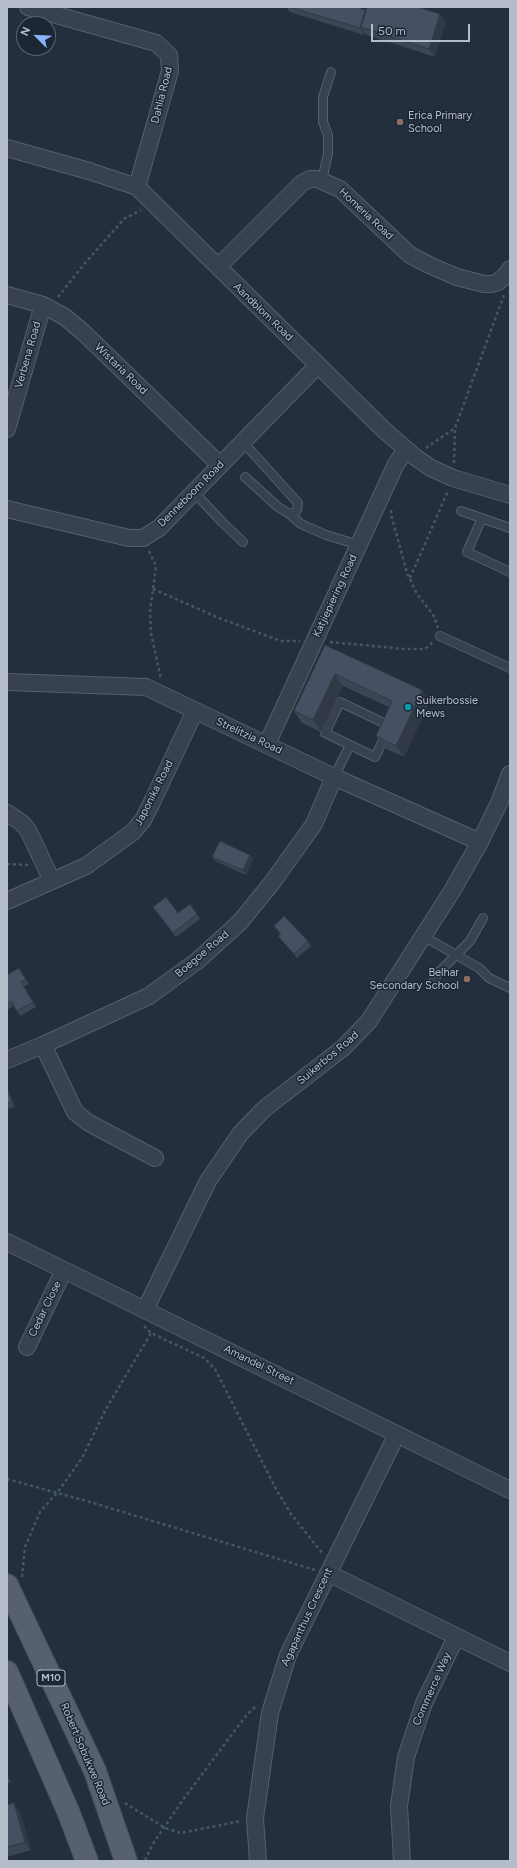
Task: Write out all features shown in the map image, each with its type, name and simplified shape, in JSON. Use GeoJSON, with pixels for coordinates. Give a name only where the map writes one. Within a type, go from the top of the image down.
{"type":"FeatureCollection","features":[{"type":"Feature","properties":{"kind":"main road","name":"Robert Sobukwe Road"},"geometry":{"type":"LineString","coordinates":[[14,1584],[95,1772],[136,1860]]}},
{"type":"Feature","properties":{"kind":"main road"},"geometry":{"type":"LineString","coordinates":[[7,1672],[68,1811],[87,1861]]}},
{"type":"Feature","properties":{"kind":"street","name":"Dahlia Road"},"geometry":{"type":"LineString","coordinates":[[28,7],[156,43],[169,55],[170,71],[137,187]]}},
{"type":"Feature","properties":{"kind":"street","name":"Aandblom Road"},"geometry":{"type":"LineString","coordinates":[[7,148],[89,171],[137,187],[318,365],[431,468],[452,478],[510,495]]}},
{"type":"Feature","properties":{"kind":"street"},"geometry":{"type":"LineString","coordinates":[[218,267],[302,183],[310,179],[322,180]]}},
{"type":"Feature","properties":{"kind":"street","name":"Homeria Road"},"geometry":{"type":"LineString","coordinates":[[322,180],[340,188],[410,254],[429,265],[457,277],[484,284],[498,282],[510,269]]}},
{"type":"Feature","properties":{"kind":"street","name":"Wistaria Road"},"geometry":{"type":"LineString","coordinates":[[7,295],[47,307],[65,318],[84,333],[220,466]]}},
{"type":"Feature","properties":{"kind":"street","name":"Verbena Road"},"geometry":{"type":"LineString","coordinates":[[7,429],[47,307]]}},
{"type":"Feature","properties":{"kind":"street","name":"Denneboom Road"},"geometry":{"type":"LineString","coordinates":[[143,538],[159,528],[318,365]]}},
{"type":"Feature","properties":{"kind":"street","name":"Katjiepiering Road"},"geometry":{"type":"LineString","coordinates":[[267,744],[396,464],[413,451]]}},
{"type":"Feature","properties":{"kind":"street"},"geometry":{"type":"LineString","coordinates":[[7,509],[128,538],[143,538]]}},
{"type":"Feature","properties":{"kind":"street","name":"Strelitzia Road"},"geometry":{"type":"LineString","coordinates":[[7,682],[146,687],[334,777],[480,842]]}},
{"type":"Feature","properties":{"kind":"street","name":"Japonika Road"},"geometry":{"type":"LineString","coordinates":[[7,901],[86,866],[133,832],[143,820],[195,711]]}},
{"type":"Feature","properties":{"kind":"street","name":"Suikerbos Road"},"geometry":{"type":"LineString","coordinates":[[145,1310],[208,1181],[240,1134],[264,1109],[343,1048],[369,1021],[452,891],[480,842],[499,803],[510,774]]}},
{"type":"Feature","properties":{"kind":"street","name":"Boegoe Road"},"geometry":{"type":"LineString","coordinates":[[7,1060],[44,1045],[149,996],[197,961],[240,922],[271,884],[314,824],[334,777]]}},
{"type":"Feature","properties":{"kind":"street"},"geometry":{"type":"LineString","coordinates":[[7,813],[22,823],[28,830],[52,881]]}},
{"type":"Feature","properties":{"kind":"street"},"geometry":{"type":"LineString","coordinates":[[44,1045],[75,1112],[89,1123],[155,1158]]}},
{"type":"Feature","properties":{"kind":"street","name":"Amandel Street"},"geometry":{"type":"LineString","coordinates":[[7,1242],[510,1490]]}},
{"type":"Feature","properties":{"kind":"street","name":"Cedar Close"},"geometry":{"type":"LineString","coordinates":[[27,1347],[64,1270]]}},
{"type":"Feature","properties":{"kind":"street","name":"Agapanthus Crescent"},"geometry":{"type":"LineString","coordinates":[[258,1861],[255,1818],[270,1713],[288,1655],[397,1434]]}},
{"type":"Feature","properties":{"kind":"street"},"geometry":{"type":"LineString","coordinates":[[328,1573],[510,1663]]}},
{"type":"Feature","properties":{"kind":"street","name":"Commerce Way"},"geometry":{"type":"LineString","coordinates":[[402,1861],[399,1806],[406,1757],[424,1703],[456,1637]]}},
{"type":"Feature","properties":{"kind":"lane"},"geometry":{"type":"LineString","coordinates":[[322,180],[328,154],[328,135],[323,122],[323,97],[331,72]]}},
{"type":"Feature","properties":{"kind":"lane"},"geometry":{"type":"LineString","coordinates":[[243,442],[298,503],[294,514],[288,513]]}},
{"type":"Feature","properties":{"kind":"lane"},"geometry":{"type":"LineString","coordinates":[[245,477],[278,507],[301,524],[326,535],[359,545]]}},
{"type":"Feature","properties":{"kind":"lane"},"geometry":{"type":"LineString","coordinates":[[194,492],[243,542]]}},
{"type":"Feature","properties":{"kind":"lane"},"geometry":{"type":"LineString","coordinates":[[461,511],[510,528]]}},
{"type":"Feature","properties":{"kind":"lane"},"geometry":{"type":"LineString","coordinates":[[482,518],[467,552],[510,572]]}},
{"type":"Feature","properties":{"kind":"lane"},"geometry":{"type":"LineString","coordinates":[[440,636],[510,668]]}},
{"type":"Feature","properties":{"kind":"lane"},"geometry":{"type":"LineString","coordinates":[[340,702],[390,726],[376,757],[350,745],[325,733],[340,702]]}},
{"type":"Feature","properties":{"kind":"lane"},"geometry":{"type":"LineString","coordinates":[[334,777],[350,745]]}},
{"type":"Feature","properties":{"kind":"lane"},"geometry":{"type":"LineString","coordinates":[[431,985],[439,972],[448,965],[455,954],[470,941],[483,918]]}},
{"type":"Feature","properties":{"kind":"lane"},"geometry":{"type":"LineString","coordinates":[[423,936],[479,968],[489,978],[510,988]]}},
{"type":"Feature","properties":{"kind":"path"},"geometry":{"type":"LineString","coordinates":[[47,307],[59,296],[85,263],[124,219],[146,207]]}},
{"type":"Feature","properties":{"kind":"path"},"geometry":{"type":"LineString","coordinates":[[410,579],[443,504],[452,478],[454,470],[455,428],[506,292]]}},
{"type":"Feature","properties":{"kind":"path"},"geometry":{"type":"LineString","coordinates":[[413,451],[455,428]]}},
{"type":"Feature","properties":{"kind":"path"},"geometry":{"type":"LineString","coordinates":[[153,589],[219,618],[281,641],[301,641],[316,637],[328,642],[405,649],[425,649],[440,636],[434,616],[417,594],[410,579],[392,518],[391,497],[382,494]]}},
{"type":"Feature","properties":{"kind":"path"},"geometry":{"type":"LineString","coordinates":[[143,538],[156,566],[150,612],[151,633],[161,675],[159,693]]}},
{"type":"Feature","properties":{"kind":"path"},"geometry":{"type":"LineString","coordinates":[[7,864],[45,866]]}},
{"type":"Feature","properties":{"kind":"path"},"geometry":{"type":"LineString","coordinates":[[7,1479],[57,1493],[328,1573],[326,1557],[291,1514],[276,1489],[215,1369],[204,1358],[151,1333],[106,1409],[82,1458],[57,1493],[40,1512],[25,1548],[14,1584]]}},
{"type":"Feature","properties":{"kind":"path"},"geometry":{"type":"LineString","coordinates":[[136,1860],[165,1828],[185,1796],[245,1718],[265,1695],[277,1689]]}},
{"type":"Feature","properties":{"kind":"path"},"geometry":{"type":"LineString","coordinates":[[122,1802],[165,1828],[181,1833],[200,1831],[255,1818]]}},
{"type":"Feature","properties":{"kind":"building"},"geometry":{"type":"Polygon","coordinates":[[[289,7],[357,7],[365,10],[360,28],[289,7]]]}},
{"type":"Feature","properties":{"kind":"building"},"geometry":{"type":"Polygon","coordinates":[[[367,7],[418,7],[440,14],[429,49],[361,27],[367,7]]]}},
{"type":"Feature","properties":{"kind":"building"},"geometry":{"type":"Polygon","coordinates":[[[325,645],[422,690],[396,746],[376,736],[392,701],[335,674],[313,720],[294,711],[325,645]]]}},
{"type":"Feature","properties":{"kind":"building"},"geometry":{"type":"Polygon","coordinates":[[[220,841],[250,855],[243,870],[212,857],[220,841]]]}},
{"type":"Feature","properties":{"kind":"building"},"geometry":{"type":"Polygon","coordinates":[[[166,897],[178,913],[190,904],[197,914],[173,933],[153,907],[166,897]]]}},
{"type":"Feature","properties":{"kind":"building"},"geometry":{"type":"Polygon","coordinates":[[[284,916],[308,941],[294,954],[278,936],[281,934],[274,926],[284,916]]]}},
{"type":"Feature","properties":{"kind":"building"},"geometry":{"type":"Polygon","coordinates":[[[19,968],[26,980],[21,982],[33,1002],[17,1011],[11,1001],[7,1004],[7,975],[19,968]]]}},
{"type":"Feature","properties":{"kind":"building"},"geometry":{"type":"Polygon","coordinates":[[[7,1089],[12,1102],[7,1104],[7,1089]]]}},
{"type":"Feature","properties":{"kind":"building"},"geometry":{"type":"Polygon","coordinates":[[[14,1803],[25,1842],[7,1847],[7,1805],[14,1803]]]}},
{"type":"Feature","properties":{"kind":"place","name":"Erica Primary School"},"geometry":{"type":"Point","coordinates":[400,122]}},
{"type":"Feature","properties":{"kind":"place","name":"Suikerbossie Mews"},"geometry":{"type":"Point","coordinates":[408,707]}},
{"type":"Feature","properties":{"kind":"place","name":"Belhar Secondary School"},"geometry":{"type":"Point","coordinates":[467,979]}}]}
